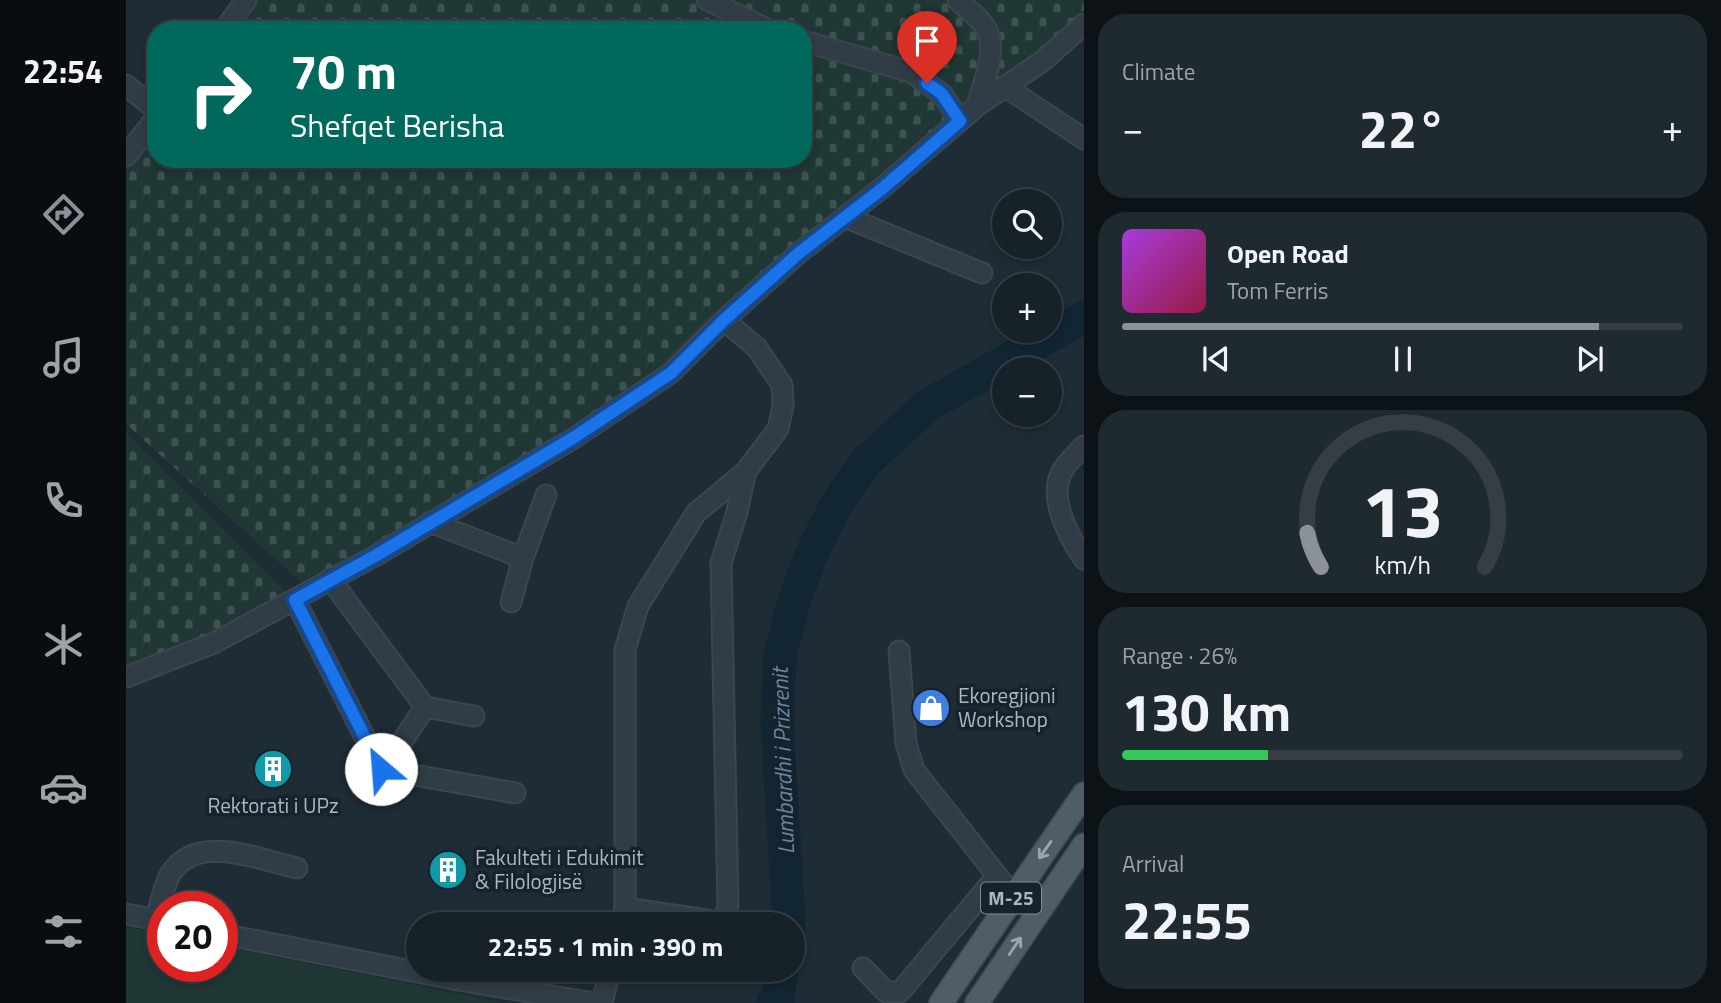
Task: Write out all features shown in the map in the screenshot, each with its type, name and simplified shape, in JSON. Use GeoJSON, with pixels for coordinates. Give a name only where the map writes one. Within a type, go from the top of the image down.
{"type":"FeatureCollection","features":[{"type":"Feature","properties":{"kind":"main road","name":"M-25"},"geometry":{"type":"LineString","coordinates":[[941,1003],[1084,794]]}},
{"type":"Feature","properties":{"kind":"main road","name":"M-25"},"geometry":{"type":"LineString","coordinates":[[977,1003],[1084,845]]}},
{"type":"Feature","properties":{"kind":"street"},"geometry":{"type":"LineString","coordinates":[[707,0],[750,21]]}},
{"type":"Feature","properties":{"kind":"street"},"geometry":{"type":"LineString","coordinates":[[958,0],[984,23],[989,33],[990,54],[977,106]]}},
{"type":"Feature","properties":{"kind":"street"},"geometry":{"type":"LineString","coordinates":[[230,21],[243,1]]}},
{"type":"Feature","properties":{"kind":"street"},"geometry":{"type":"LineString","coordinates":[[126,677],[214,643],[375,556],[573,438],[671,373],[724,320],[799,253],[883,188],[977,106],[1079,36]]}},
{"type":"Feature","properties":{"kind":"street"},"geometry":{"type":"LineString","coordinates":[[812,44],[911,72],[942,94],[960,121]]}},
{"type":"Feature","properties":{"kind":"street"},"geometry":{"type":"LineString","coordinates":[[126,85],[147,102]]}},
{"type":"Feature","properties":{"kind":"street"},"geometry":{"type":"LineString","coordinates":[[1004,86],[1084,139]]}},
{"type":"Feature","properties":{"kind":"street"},"geometry":{"type":"LineString","coordinates":[[126,156],[147,129]]}},
{"type":"Feature","properties":{"kind":"street"},"geometry":{"type":"LineString","coordinates":[[845,217],[982,273]]}},
{"type":"Feature","properties":{"kind":"street"},"geometry":{"type":"LineString","coordinates":[[623,912],[625,650],[638,606],[696,513],[746,471],[778,429],[783,407],[782,384],[757,348],[724,320]]}},
{"type":"Feature","properties":{"kind":"street"},"geometry":{"type":"LineString","coordinates":[[1082,455],[1064,468],[1056,493],[1074,543],[1084,559]]}},
{"type":"Feature","properties":{"kind":"street"},"geometry":{"type":"LineString","coordinates":[[726,912],[721,563],[746,471]]}},
{"type":"Feature","properties":{"kind":"street"},"geometry":{"type":"LineString","coordinates":[[510,602],[546,495]]}},
{"type":"Feature","properties":{"kind":"street"},"geometry":{"type":"LineString","coordinates":[[430,522],[523,558]]}},
{"type":"Feature","properties":{"kind":"street"},"geometry":{"type":"LineString","coordinates":[[330,579],[425,707],[474,716]]}},
{"type":"Feature","properties":{"kind":"street"},"geometry":{"type":"LineString","coordinates":[[295,600],[381,769]]}},
{"type":"Feature","properties":{"kind":"street"},"geometry":{"type":"LineString","coordinates":[[899,651],[906,743],[914,770],[1013,896]]}},
{"type":"Feature","properties":{"kind":"street"},"geometry":{"type":"LineString","coordinates":[[381,769],[425,707]]}},
{"type":"Feature","properties":{"kind":"street"},"geometry":{"type":"LineString","coordinates":[[381,769],[515,793]]}},
{"type":"Feature","properties":{"kind":"street"},"geometry":{"type":"LineString","coordinates":[[167,891],[172,872],[180,863],[201,851],[222,850],[298,868]]}},
{"type":"Feature","properties":{"kind":"street"},"geometry":{"type":"LineString","coordinates":[[863,968],[886,992],[900,992],[996,877]]}},
{"type":"Feature","properties":{"kind":"street"},"geometry":{"type":"LineString","coordinates":[[126,914],[147,918]]}},
{"type":"Feature","properties":{"kind":"street"},"geometry":{"type":"LineString","coordinates":[[238,937],[520,997],[594,1003]]}},
{"type":"Feature","properties":{"kind":"street"},"geometry":{"type":"LineString","coordinates":[[602,1003],[607,982]]}},
{"type":"Feature","properties":{"kind":"green space"},"geometry":{"type":"Polygon","coordinates":[[[258,0],[1084,0],[1084,10],[1065,31],[763,270],[666,365],[495,474],[304,585],[126,424],[126,169],[147,142],[147,168],[812,168],[812,21],[242,21],[258,0]]]}},
{"type":"Feature","properties":{"kind":"green space"},"geometry":{"type":"Polygon","coordinates":[[[126,432],[295,600],[126,666],[126,432]]]}},
{"type":"Feature","properties":{"kind":"green space"},"geometry":{"type":"Polygon","coordinates":[[[126,927],[147,931],[147,982],[238,982],[238,949],[504,1003],[126,1003],[126,927]]]}},
{"type":"Feature","properties":{"kind":"waterway","name":"Lumbardhi i Prizrenit"},"geometry":{"type":"LineString","coordinates":[[788,912],[777,721],[780,656],[794,601],[812,553],[837,503],[865,463],[928,405],[1084,317]]}},
{"type":"Feature","properties":{"kind":"waterway","name":"Lumbardhi i Prizrenit"},"geometry":{"type":"LineString","coordinates":[[773,1003],[778,997],[780,982]]}},
{"type":"Feature","properties":{"kind":"place","name":"Ekoregjioni Workshop"},"geometry":{"type":"Point","coordinates":[931,708]}},
{"type":"Feature","properties":{"kind":"place","name":"Rektorati i UPz"},"geometry":{"type":"Point","coordinates":[273,769]}},
{"type":"Feature","properties":{"kind":"place","name":"Fakulteti i Edukimit & Filologjisë"},"geometry":{"type":"Point","coordinates":[448,870]}},
{"type":"Feature","properties":{"kind":"route"},"geometry":{"type":"LineString","coordinates":[[381,769],[295,600],[472,499],[573,438],[671,373],[724,320],[799,253],[883,188],[960,121],[942,94],[927,83]]}}]}
